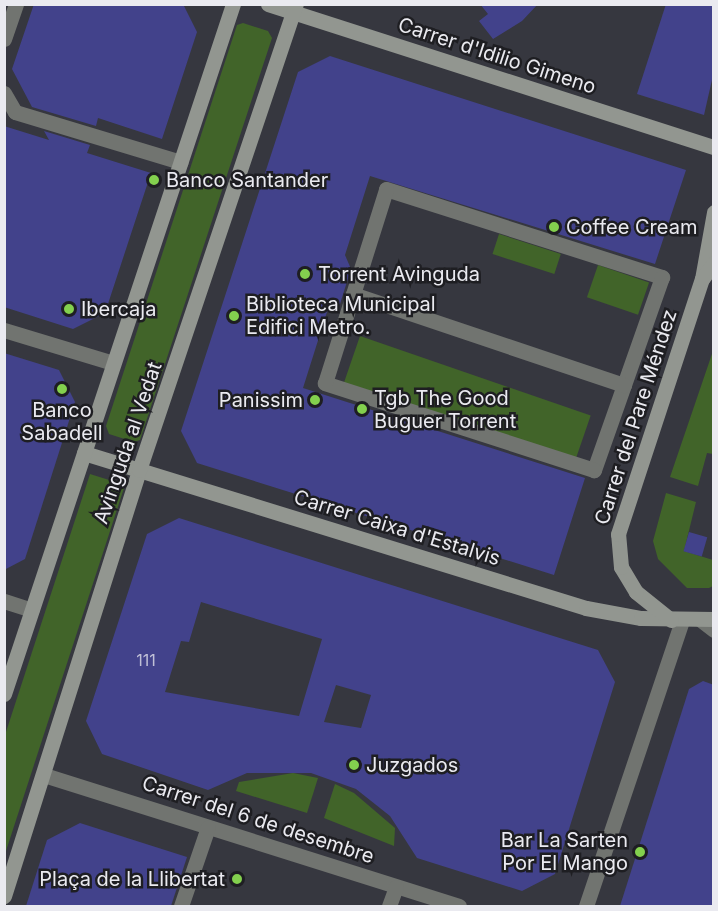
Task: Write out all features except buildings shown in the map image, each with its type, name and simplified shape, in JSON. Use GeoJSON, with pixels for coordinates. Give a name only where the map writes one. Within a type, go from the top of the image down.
{"type":"FeatureCollection","features":[{"type":"Feature","properties":{"kind":"street"},"geometry":{"type":"LineString","coordinates":[[4,39],[15,4]]}},
{"type":"Feature","properties":{"kind":"street","name":"Avinguda al Vedat"},"geometry":{"type":"LineString","coordinates":[[4,694],[233,4]]}},
{"type":"Feature","properties":{"kind":"street","name":"Carrer d'Idilio Gimeno"},"geometry":{"type":"LineString","coordinates":[[268,4],[294,8],[714,147]]}},
{"type":"Feature","properties":{"kind":"street","name":"Avinguda al Vedat"},"geometry":{"type":"LineString","coordinates":[[4,896],[139,470],[294,8]]}},
{"type":"Feature","properties":{"kind":"street"},"geometry":{"type":"LineString","coordinates":[[4,93],[15,112],[181,162]]}},
{"type":"Feature","properties":{"kind":"street"},"geometry":{"type":"LineString","coordinates":[[386,189],[662,277],[594,470],[325,383],[353,294],[386,189]]}},
{"type":"Feature","properties":{"kind":"street","name":"Carrer del Pare Méndez"},"geometry":{"type":"LineString","coordinates":[[676,620],[636,592],[621,567],[618,534],[702,279],[705,242],[714,212]]}},
{"type":"Feature","properties":{"kind":"street","name":"Carrer del Pare Méndez"},"geometry":{"type":"LineString","coordinates":[[702,279],[714,263]]}},
{"type":"Feature","properties":{"kind":"street"},"geometry":{"type":"LineString","coordinates":[[353,294],[624,385]]}},
{"type":"Feature","properties":{"kind":"street"},"geometry":{"type":"LineString","coordinates":[[4,330],[113,363]]}},
{"type":"Feature","properties":{"kind":"street","name":"Carrer Caixa d'Estalvis"},"geometry":{"type":"LineString","coordinates":[[84,453],[570,604],[710,623]]}},
{"type":"Feature","properties":{"kind":"street"},"geometry":{"type":"LineString","coordinates":[[4,601],[32,610]]}},
{"type":"Feature","properties":{"kind":"street"},"geometry":{"type":"LineString","coordinates":[[586,906],[676,620]]}},
{"type":"Feature","properties":{"kind":"street","name":"Carrer del 6 de desembre"},"geometry":{"type":"LineString","coordinates":[[44,775],[459,906]]}},
{"type":"Feature","properties":{"kind":"street"},"geometry":{"type":"LineString","coordinates":[[181,906],[208,827]]}},
{"type":"Feature","properties":{"kind":"street"},"geometry":{"type":"LineString","coordinates":[[389,906],[396,887]]}},
{"type":"Feature","properties":{"kind":"green space"},"geometry":{"type":"Polygon","coordinates":[[[243,23],[268,31],[272,38],[140,440],[134,442],[109,434],[106,426],[237,25],[243,23]]]}},
{"type":"Feature","properties":{"kind":"green space"},"geometry":{"type":"Polygon","coordinates":[[[499,234],[561,254],[554,274],[493,254],[499,234]]]}},
{"type":"Feature","properties":{"kind":"green space"},"geometry":{"type":"Polygon","coordinates":[[[598,265],[649,283],[638,315],[587,297],[598,265]]]}},
{"type":"Feature","properties":{"kind":"green space"},"geometry":{"type":"Polygon","coordinates":[[[360,336],[591,415],[573,467],[342,388],[360,336]]]}},
{"type":"Feature","properties":{"kind":"green space"},"geometry":{"type":"Polygon","coordinates":[[[714,348],[713,454],[707,453],[698,486],[670,477],[714,348]]]}},
{"type":"Feature","properties":{"kind":"green space"},"geometry":{"type":"Polygon","coordinates":[[[90,474],[125,485],[5,854],[5,735],[90,474]]]}},
{"type":"Feature","properties":{"kind":"green space"},"geometry":{"type":"Polygon","coordinates":[[[666,493],[696,502],[684,551],[713,560],[713,586],[709,588],[687,588],[658,559],[653,541],[666,493]]]}},
{"type":"Feature","properties":{"kind":"green space"},"geometry":{"type":"Polygon","coordinates":[[[293,773],[318,778],[307,813],[236,791],[239,782],[293,773]]]}},
{"type":"Feature","properties":{"kind":"green space"},"geometry":{"type":"Polygon","coordinates":[[[335,784],[354,793],[395,828],[394,846],[324,818],[335,784]]]}},
{"type":"Feature","properties":{"kind":"place","name":"Banco Santander"},"geometry":{"type":"Point","coordinates":[154,180]}},
{"type":"Feature","properties":{"kind":"place","name":"Coffee Cream"},"geometry":{"type":"Point","coordinates":[554,227]}},
{"type":"Feature","properties":{"kind":"place","name":"Torrent Avinguda"},"geometry":{"type":"Point","coordinates":[305,274]}},
{"type":"Feature","properties":{"kind":"place","name":"Ibercaja"},"geometry":{"type":"Point","coordinates":[69,309]}},
{"type":"Feature","properties":{"kind":"place","name":"Biblioteca Municipal Edifici Metro."},"geometry":{"type":"Point","coordinates":[234,316]}},
{"type":"Feature","properties":{"kind":"place","name":"Banco Sabadell"},"geometry":{"type":"Point","coordinates":[62,389]}},
{"type":"Feature","properties":{"kind":"place","name":"Panissim"},"geometry":{"type":"Point","coordinates":[315,400]}},
{"type":"Feature","properties":{"kind":"place","name":"Tgb The Good Buguer Torrent"},"geometry":{"type":"Point","coordinates":[362,409]}},
{"type":"Feature","properties":{"kind":"place","name":"Juzgados"},"geometry":{"type":"Point","coordinates":[354,765]}},
{"type":"Feature","properties":{"kind":"place","name":"Bar La Sarten Por El Mango"},"geometry":{"type":"Point","coordinates":[640,852]}},
{"type":"Feature","properties":{"kind":"place","name":"Plaça de la Llibertat"},"geometry":{"type":"Point","coordinates":[237,879]}}]}
